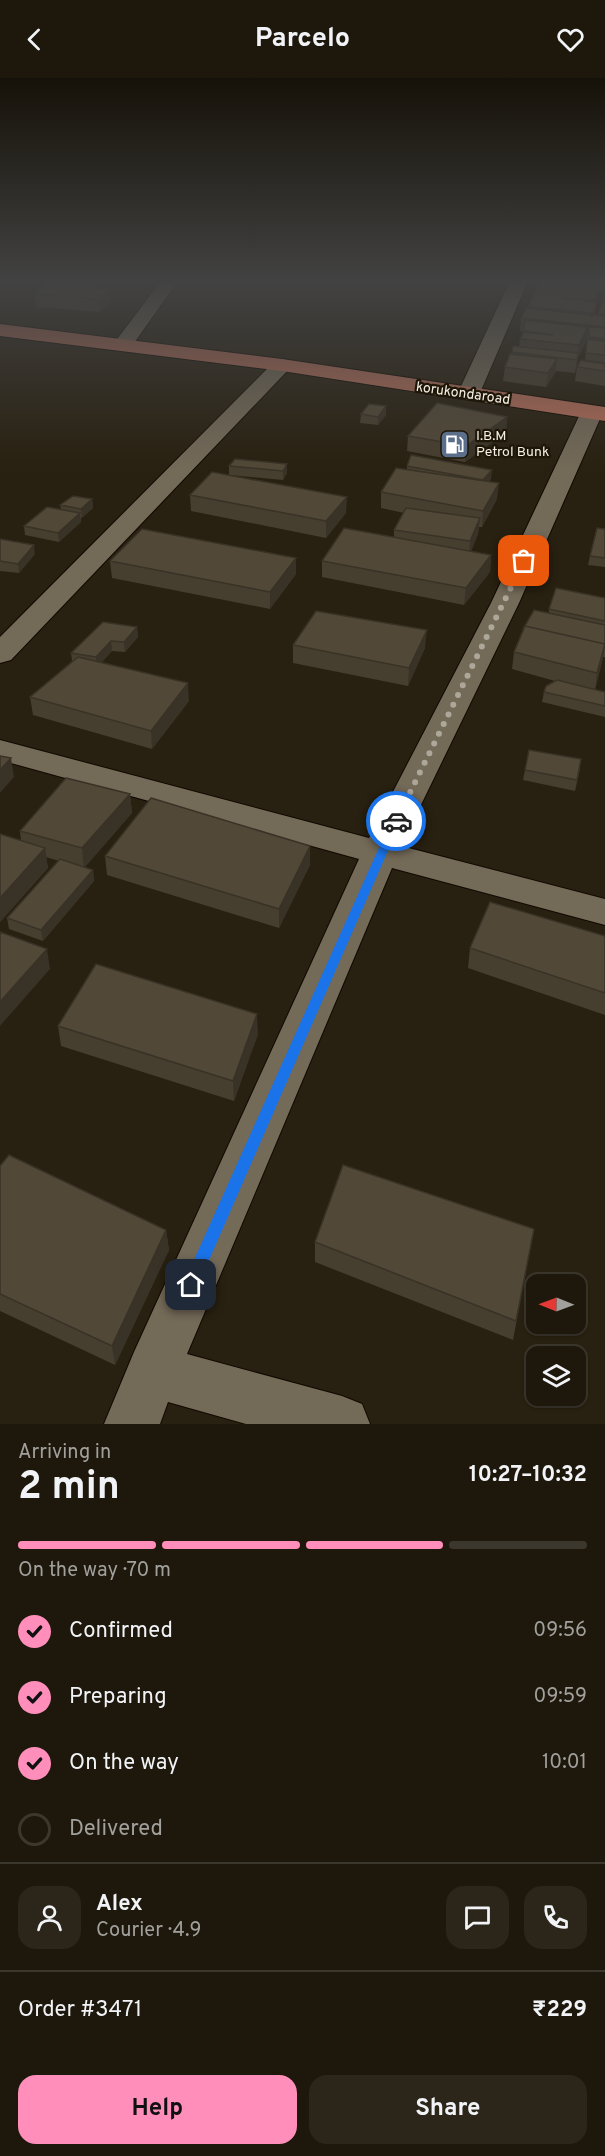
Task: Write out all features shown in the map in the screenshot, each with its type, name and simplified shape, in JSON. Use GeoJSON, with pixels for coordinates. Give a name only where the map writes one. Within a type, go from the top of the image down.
{"type":"FeatureCollection","features":[{"type":"Feature","properties":{"kind":"main road","name":"korukondaroad"},"geometry":{"type":"LineString","coordinates":[[105,344],[282,365],[598,413]]}},
{"type":"Feature","properties":{"kind":"street"},"geometry":{"type":"LineString","coordinates":[[468,395],[491,344]]}},
{"type":"Feature","properties":{"kind":"street"},"geometry":{"type":"LineString","coordinates":[[0,654],[282,365]]}},
{"type":"Feature","properties":{"kind":"street"},"geometry":{"type":"LineString","coordinates":[[132,1424],[153,1371],[380,853],[598,413]]}},
{"type":"Feature","properties":{"kind":"street"},"geometry":{"type":"LineString","coordinates":[[0,750],[605,912]]}},
{"type":"Feature","properties":{"kind":"street"},"geometry":{"type":"LineString","coordinates":[[153,1371],[342,1424]]}},
{"type":"Feature","properties":{"kind":"building"},"geometry":{"type":"Polygon","coordinates":[[[587,344],[605,344],[605,355],[586,353],[587,344]]]}},
{"type":"Feature","properties":{"kind":"building"},"geometry":{"type":"Polygon","coordinates":[[[513,346],[578,353],[577,360],[512,352],[513,346]]]}},
{"type":"Feature","properties":{"kind":"building"},"geometry":{"type":"Polygon","coordinates":[[[510,354],[557,359],[548,373],[505,367],[510,354]]]}},
{"type":"Feature","properties":{"kind":"building"},"geometry":{"type":"Polygon","coordinates":[[[581,360],[605,364],[605,371],[577,367],[581,360]]]}},
{"type":"Feature","properties":{"kind":"building"},"geometry":{"type":"Polygon","coordinates":[[[583,361],[605,363],[605,364],[583,361]]]}},
{"type":"Feature","properties":{"kind":"building"},"geometry":{"type":"Polygon","coordinates":[[[437,403],[507,417],[466,446],[408,436],[437,403]]]}},
{"type":"Feature","properties":{"kind":"building"},"geometry":{"type":"Polygon","coordinates":[[[369,404],[386,406],[378,417],[361,414],[369,404]]]}},
{"type":"Feature","properties":{"kind":"building"},"geometry":{"type":"Polygon","coordinates":[[[411,455],[492,470],[483,480],[407,466],[411,455]]]}},
{"type":"Feature","properties":{"kind":"building"},"geometry":{"type":"Polygon","coordinates":[[[235,459],[287,464],[283,471],[229,466],[235,459]]]}},
{"type":"Feature","properties":{"kind":"building"},"geometry":{"type":"Polygon","coordinates":[[[396,468],[499,483],[483,511],[381,492],[396,468]]]}},
{"type":"Feature","properties":{"kind":"building"},"geometry":{"type":"Polygon","coordinates":[[[212,472],[347,497],[326,521],[190,495],[212,472]]]}},
{"type":"Feature","properties":{"kind":"building"},"geometry":{"type":"Polygon","coordinates":[[[73,496],[92,499],[81,509],[60,505],[73,496]]]}},
{"type":"Feature","properties":{"kind":"building"},"geometry":{"type":"Polygon","coordinates":[[[47,507],[80,513],[58,533],[24,526],[47,507]]]}},
{"type":"Feature","properties":{"kind":"building"},"geometry":{"type":"Polygon","coordinates":[[[406,508],[480,518],[470,541],[394,530],[406,508]]]}},
{"type":"Feature","properties":{"kind":"building"},"geometry":{"type":"Polygon","coordinates":[[[344,528],[491,555],[466,588],[322,561],[344,528]]]}},
{"type":"Feature","properties":{"kind":"building"},"geometry":{"type":"Polygon","coordinates":[[[597,528],[605,529],[605,558],[590,556],[597,528]]]}},
{"type":"Feature","properties":{"kind":"building"},"geometry":{"type":"Polygon","coordinates":[[[142,529],[296,558],[270,592],[110,561],[142,529]]]}},
{"type":"Feature","properties":{"kind":"building"},"geometry":{"type":"Polygon","coordinates":[[[0,539],[34,545],[18,564],[0,561],[0,539]]]}},
{"type":"Feature","properties":{"kind":"building"},"geometry":{"type":"Polygon","coordinates":[[[556,588],[605,598],[605,621],[549,609],[556,588]]]}},
{"type":"Feature","properties":{"kind":"building"},"geometry":{"type":"Polygon","coordinates":[[[534,610],[605,625],[605,644],[525,626],[523,629],[534,610]]]}},
{"type":"Feature","properties":{"kind":"building"},"geometry":{"type":"Polygon","coordinates":[[[316,611],[427,630],[409,668],[293,645],[316,611]]]}},
{"type":"Feature","properties":{"kind":"building"},"geometry":{"type":"Polygon","coordinates":[[[103,622],[137,627],[124,642],[111,641],[96,657],[71,653],[103,622]]]}},
{"type":"Feature","properties":{"kind":"building"},"geometry":{"type":"Polygon","coordinates":[[[525,626],[605,644],[597,673],[514,652],[525,626]]]}},
{"type":"Feature","properties":{"kind":"building"},"geometry":{"type":"Polygon","coordinates":[[[78,657],[188,683],[151,731],[30,697],[78,657]]]}},
{"type":"Feature","properties":{"kind":"building"},"geometry":{"type":"Polygon","coordinates":[[[557,680],[605,692],[605,706],[544,692],[546,686],[557,680]]]}},
{"type":"Feature","properties":{"kind":"building"},"geometry":{"type":"Polygon","coordinates":[[[529,750],[581,759],[577,780],[525,770],[529,750]]]}},
{"type":"Feature","properties":{"kind":"building"},"geometry":{"type":"Polygon","coordinates":[[[0,756],[11,758],[0,770],[0,756]]]}},
{"type":"Feature","properties":{"kind":"building"},"geometry":{"type":"Polygon","coordinates":[[[66,778],[130,794],[82,848],[20,831],[66,778]]]}},
{"type":"Feature","properties":{"kind":"building"},"geometry":{"type":"Polygon","coordinates":[[[151,798],[310,846],[279,909],[105,856],[151,798]]]}},
{"type":"Feature","properties":{"kind":"building"},"geometry":{"type":"Polygon","coordinates":[[[0,834],[45,848],[0,898],[0,834]]]}},
{"type":"Feature","properties":{"kind":"building"},"geometry":{"type":"Polygon","coordinates":[[[60,859],[93,870],[41,930],[7,918],[60,859]]]}},
{"type":"Feature","properties":{"kind":"building"},"geometry":{"type":"Polygon","coordinates":[[[490,902],[605,936],[605,993],[470,948],[490,902]]]}},
{"type":"Feature","properties":{"kind":"building"},"geometry":{"type":"Polygon","coordinates":[[[0,932],[47,949],[0,1002],[0,932]]]}},
{"type":"Feature","properties":{"kind":"building"},"geometry":{"type":"Polygon","coordinates":[[[96,964],[257,1014],[233,1081],[58,1026],[96,964]]]}},
{"type":"Feature","properties":{"kind":"building"},"geometry":{"type":"Polygon","coordinates":[[[9,1155],[166,1230],[112,1346],[0,1294],[0,1166],[9,1155]]]}},
{"type":"Feature","properties":{"kind":"building"},"geometry":{"type":"Polygon","coordinates":[[[343,1165],[534,1229],[516,1321],[315,1242],[343,1165]]]}},
{"type":"Feature","properties":{"kind":"way so far"},"geometry":{"type":"LineString","coordinates":[[396,821],[524,561]]}},
{"type":"Feature","properties":{"kind":"place","name":"I.B.M Petrol Bunk"},"geometry":{"type":"Point","coordinates":[455,444]}},
{"type":"Feature","properties":{"kind":"route"},"geometry":{"type":"LineString","coordinates":[[191,1285],[396,821]]}}]}
